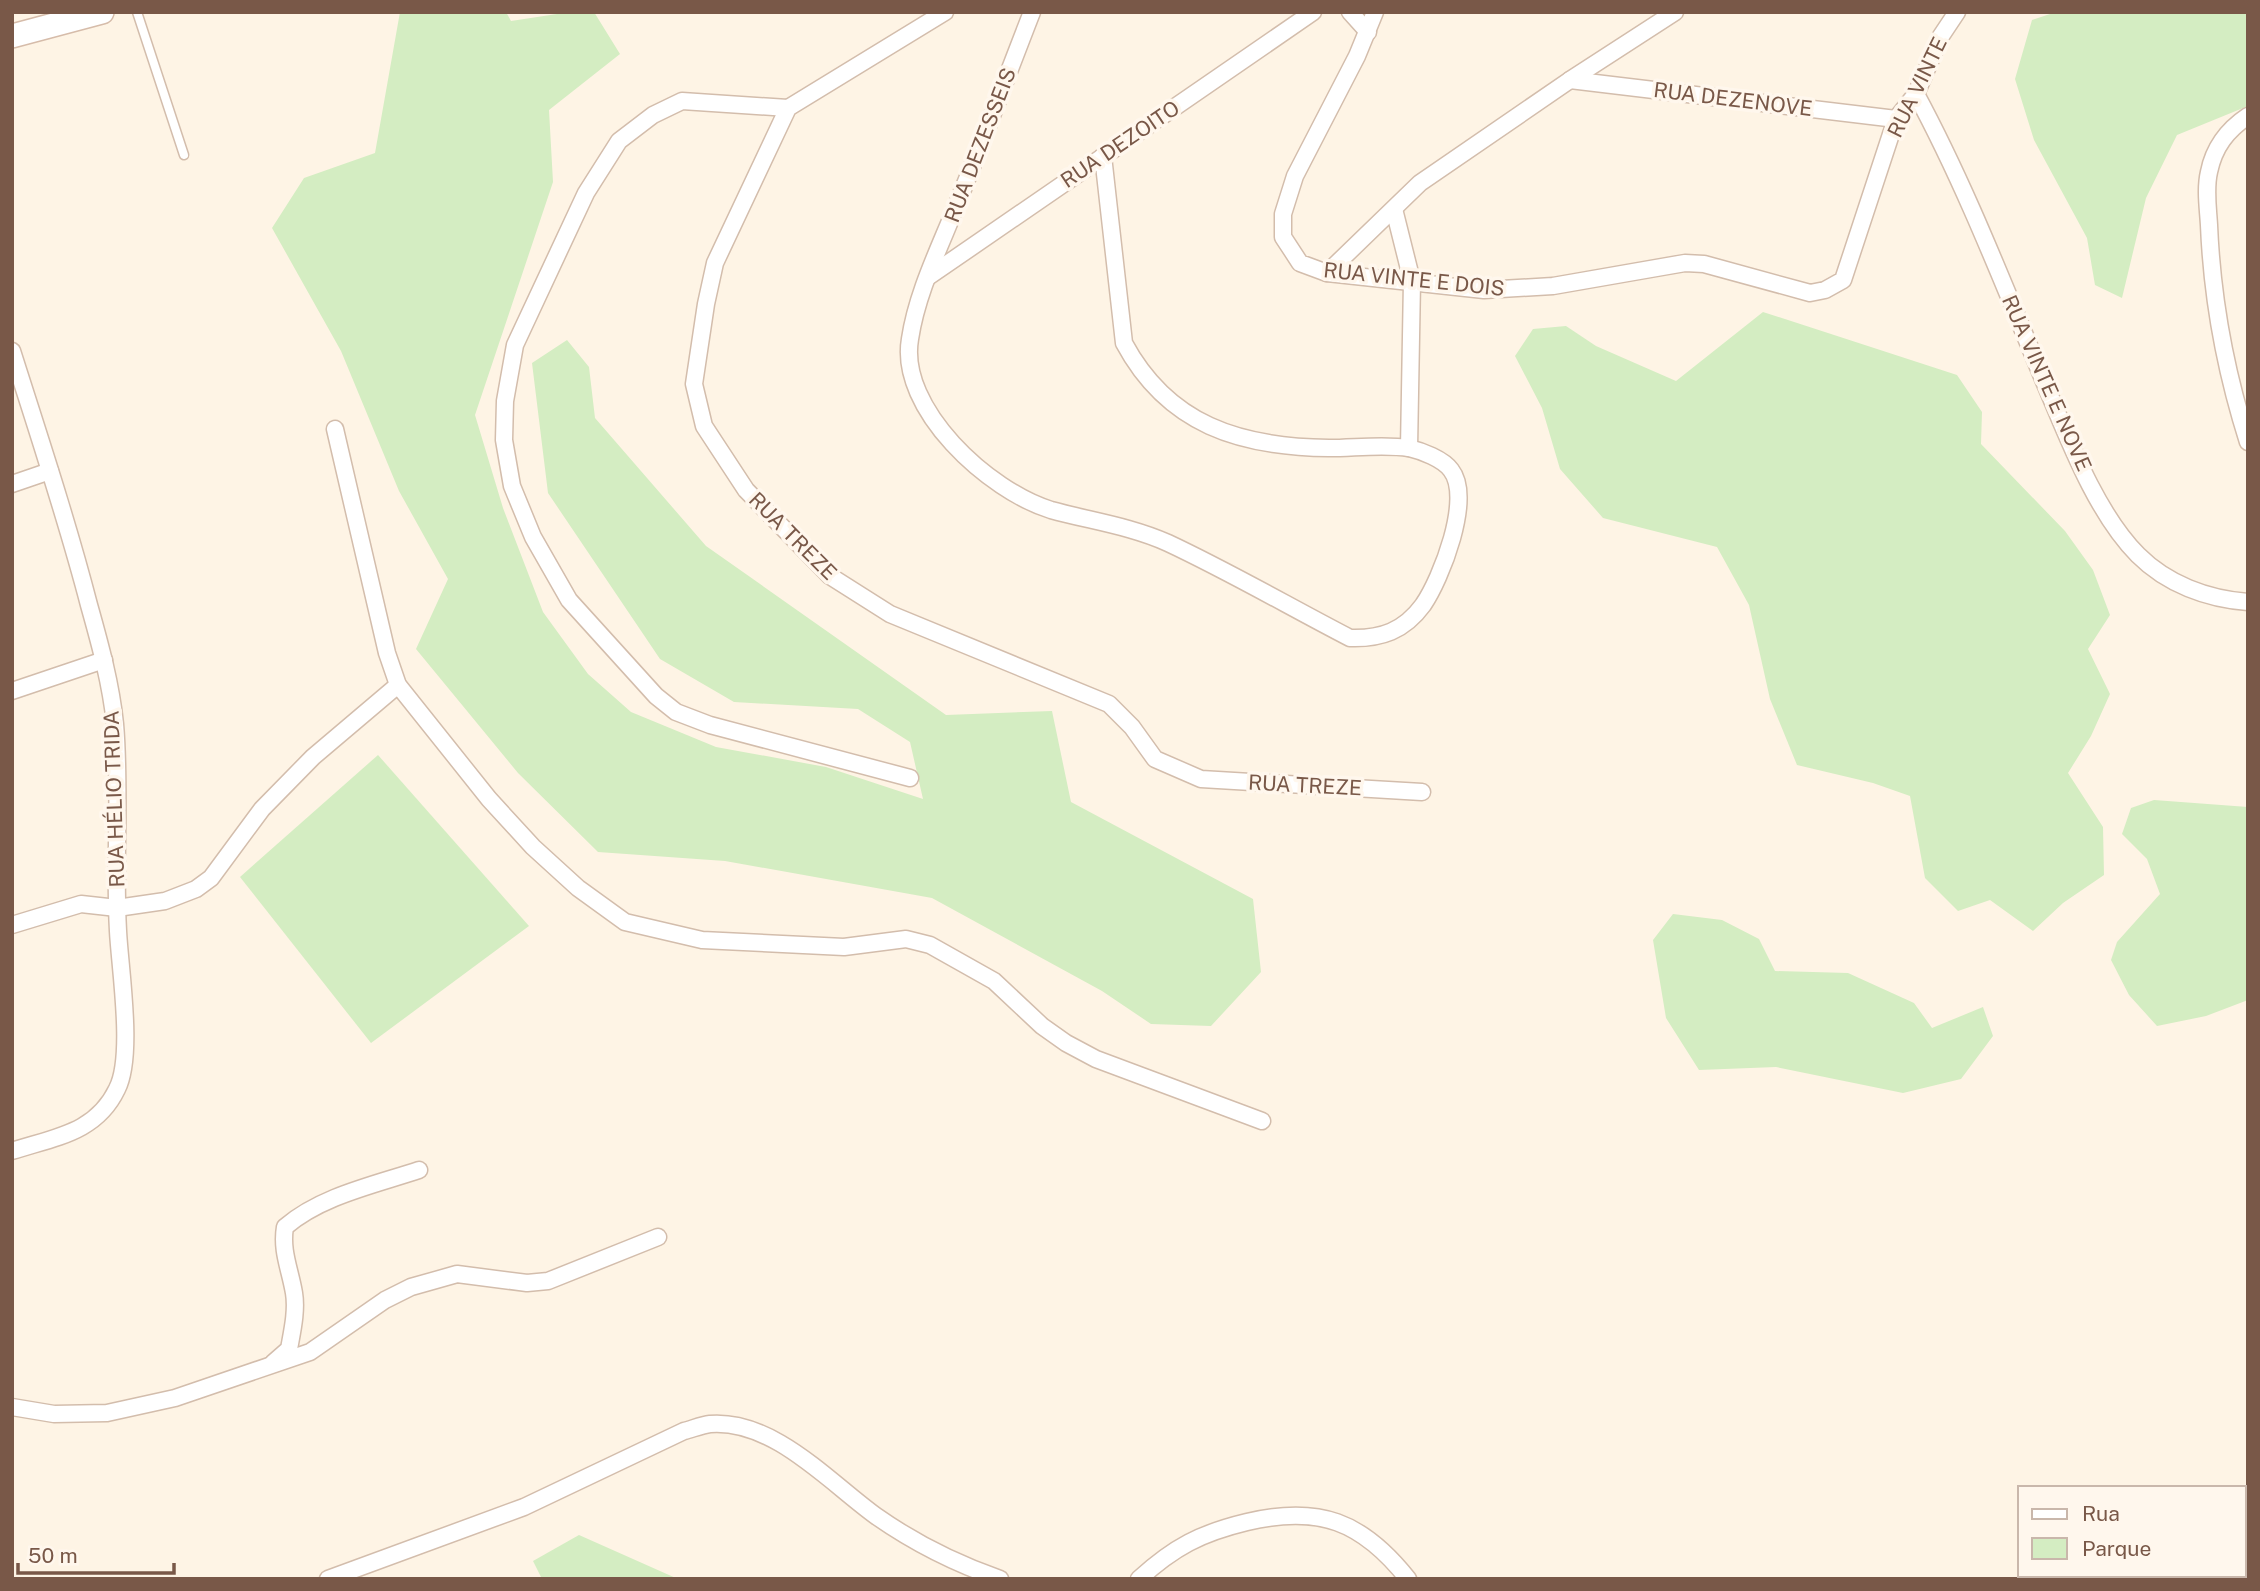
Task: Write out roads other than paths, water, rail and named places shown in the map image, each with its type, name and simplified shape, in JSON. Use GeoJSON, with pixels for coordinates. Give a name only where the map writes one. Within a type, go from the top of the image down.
{"type":"FeatureCollection","features":[{"type":"Feature","properties":{"kind":"street"},"geometry":{"type":"LineString","coordinates":[[12,36],[102,12]]}},
{"type":"Feature","properties":{"kind":"street"},"geometry":{"type":"LineString","coordinates":[[910,778],[710,725],[676,712],[656,696],[569,600],[533,537],[512,486],[505,440],[505,401],[514,345],[586,193],[619,141],[653,115],[682,101],[788,108],[945,12]]}},
{"type":"Feature","properties":{"kind":"street","name":"RUA DEZESSEIS"},"geometry":{"type":"LineString","coordinates":[[1032,12],[928,277],[910,338],[908,362],[915,388],[928,415],[976,465],[1024,498],[1051,509],[1122,525],[1167,543],[1350,638],[1375,639],[1401,628],[1414,618],[1442,571],[1456,521],[1457,481],[1451,468],[1409,448]]}},
{"type":"Feature","properties":{"kind":"street","name":"RUA DEZOITO"},"geometry":{"type":"LineString","coordinates":[[928,277],[1313,12]]}},
{"type":"Feature","properties":{"kind":"street"},"geometry":{"type":"LineString","coordinates":[[1350,12],[1368,32]]}},
{"type":"Feature","properties":{"kind":"street","name":"RUA VINTE E DOIS"},"geometry":{"type":"LineString","coordinates":[[1375,12],[1368,32],[1295,176],[1283,214],[1283,237],[1300,262],[1327,274],[1484,290],[1525,290],[1685,263],[1715,267],[1810,293],[1825,290],[1843,280],[1856,245]]}},
{"type":"Feature","properties":{"kind":"street"},"geometry":{"type":"LineString","coordinates":[[1327,274],[1430,176],[1675,12]]}},
{"type":"Feature","properties":{"kind":"street","name":"RUA VINTE"},"geometry":{"type":"LineString","coordinates":[[1856,245],[1896,119],[1916,93],[1941,36],[1957,12]]}},
{"type":"Feature","properties":{"kind":"street","name":"RUA DEZENOVE"},"geometry":{"type":"LineString","coordinates":[[1570,80],[1896,119]]}},
{"type":"Feature","properties":{"kind":"street","name":"RUA VINTE E NOVE"},"geometry":{"type":"LineString","coordinates":[[1916,93],[1949,154],[2066,432],[2110,518],[2137,554],[2168,580],[2216,597],[2248,603]]}},
{"type":"Feature","properties":{"kind":"street","name":"RUA TREZE"},"geometry":{"type":"LineString","coordinates":[[788,108],[715,263],[694,384],[704,426],[746,490],[830,576],[890,614],[1109,704],[1132,727],[1155,759],[1201,779],[1422,792]]}},
{"type":"Feature","properties":{"kind":"street"},"geometry":{"type":"LineString","coordinates":[[2248,116],[2230,128],[2220,142],[2209,171],[2207,194],[2210,253],[2218,315],[2248,442]]}},
{"type":"Feature","properties":{"kind":"street"},"geometry":{"type":"LineString","coordinates":[[1103,156],[1120,327],[1124,343],[1136,366],[1182,413],[1217,431],[1298,447],[1409,448],[1412,281],[1394,209]]}},
{"type":"Feature","properties":{"kind":"street","name":"RUA HÉLIO TRIDA"},"geometry":{"type":"LineString","coordinates":[[12,351],[75,549],[104,660],[115,724],[119,848],[117,908],[125,1051],[119,1087],[105,1109],[86,1127],[12,1151]]}},
{"type":"Feature","properties":{"kind":"street"},"geometry":{"type":"LineString","coordinates":[[335,429],[387,653],[398,685],[489,800],[533,847],[578,888],[625,922],[702,940],[844,947],[906,939],[930,945],[994,981],[1042,1027],[1096,1059],[1262,1121]]}},
{"type":"Feature","properties":{"kind":"street"},"geometry":{"type":"LineString","coordinates":[[12,484],[50,471]]}},
{"type":"Feature","properties":{"kind":"street"},"geometry":{"type":"LineString","coordinates":[[12,691],[104,660]]}},
{"type":"Feature","properties":{"kind":"street"},"geometry":{"type":"LineString","coordinates":[[12,925],[81,904],[117,908],[165,901],[196,889],[211,878],[262,809],[313,757],[398,685]]}},
{"type":"Feature","properties":{"kind":"street"},"geometry":{"type":"LineString","coordinates":[[268,1367],[289,1349],[293,1320],[295,1296],[282,1245],[285,1227],[297,1217],[335,1198],[419,1170]]}},
{"type":"Feature","properties":{"kind":"street"},"geometry":{"type":"LineString","coordinates":[[12,1406],[54,1414],[107,1413],[175,1398],[310,1352],[385,1300],[411,1287],[457,1274],[527,1283],[548,1280],[658,1237]]}},
{"type":"Feature","properties":{"kind":"street"},"geometry":{"type":"LineString","coordinates":[[328,1579],[524,1507],[684,1432],[711,1424],[742,1428],[783,1443],[877,1517],[947,1557],[1000,1579]]}},
{"type":"Feature","properties":{"kind":"street"},"geometry":{"type":"LineString","coordinates":[[1139,1579],[1186,1541],[1222,1528],[1278,1515],[1306,1514],[1328,1519],[1354,1530],[1386,1551],[1408,1579]]}},
{"type":"Feature","properties":{"kind":"lane"},"geometry":{"type":"LineString","coordinates":[[137,12],[184,155]]}}]}
